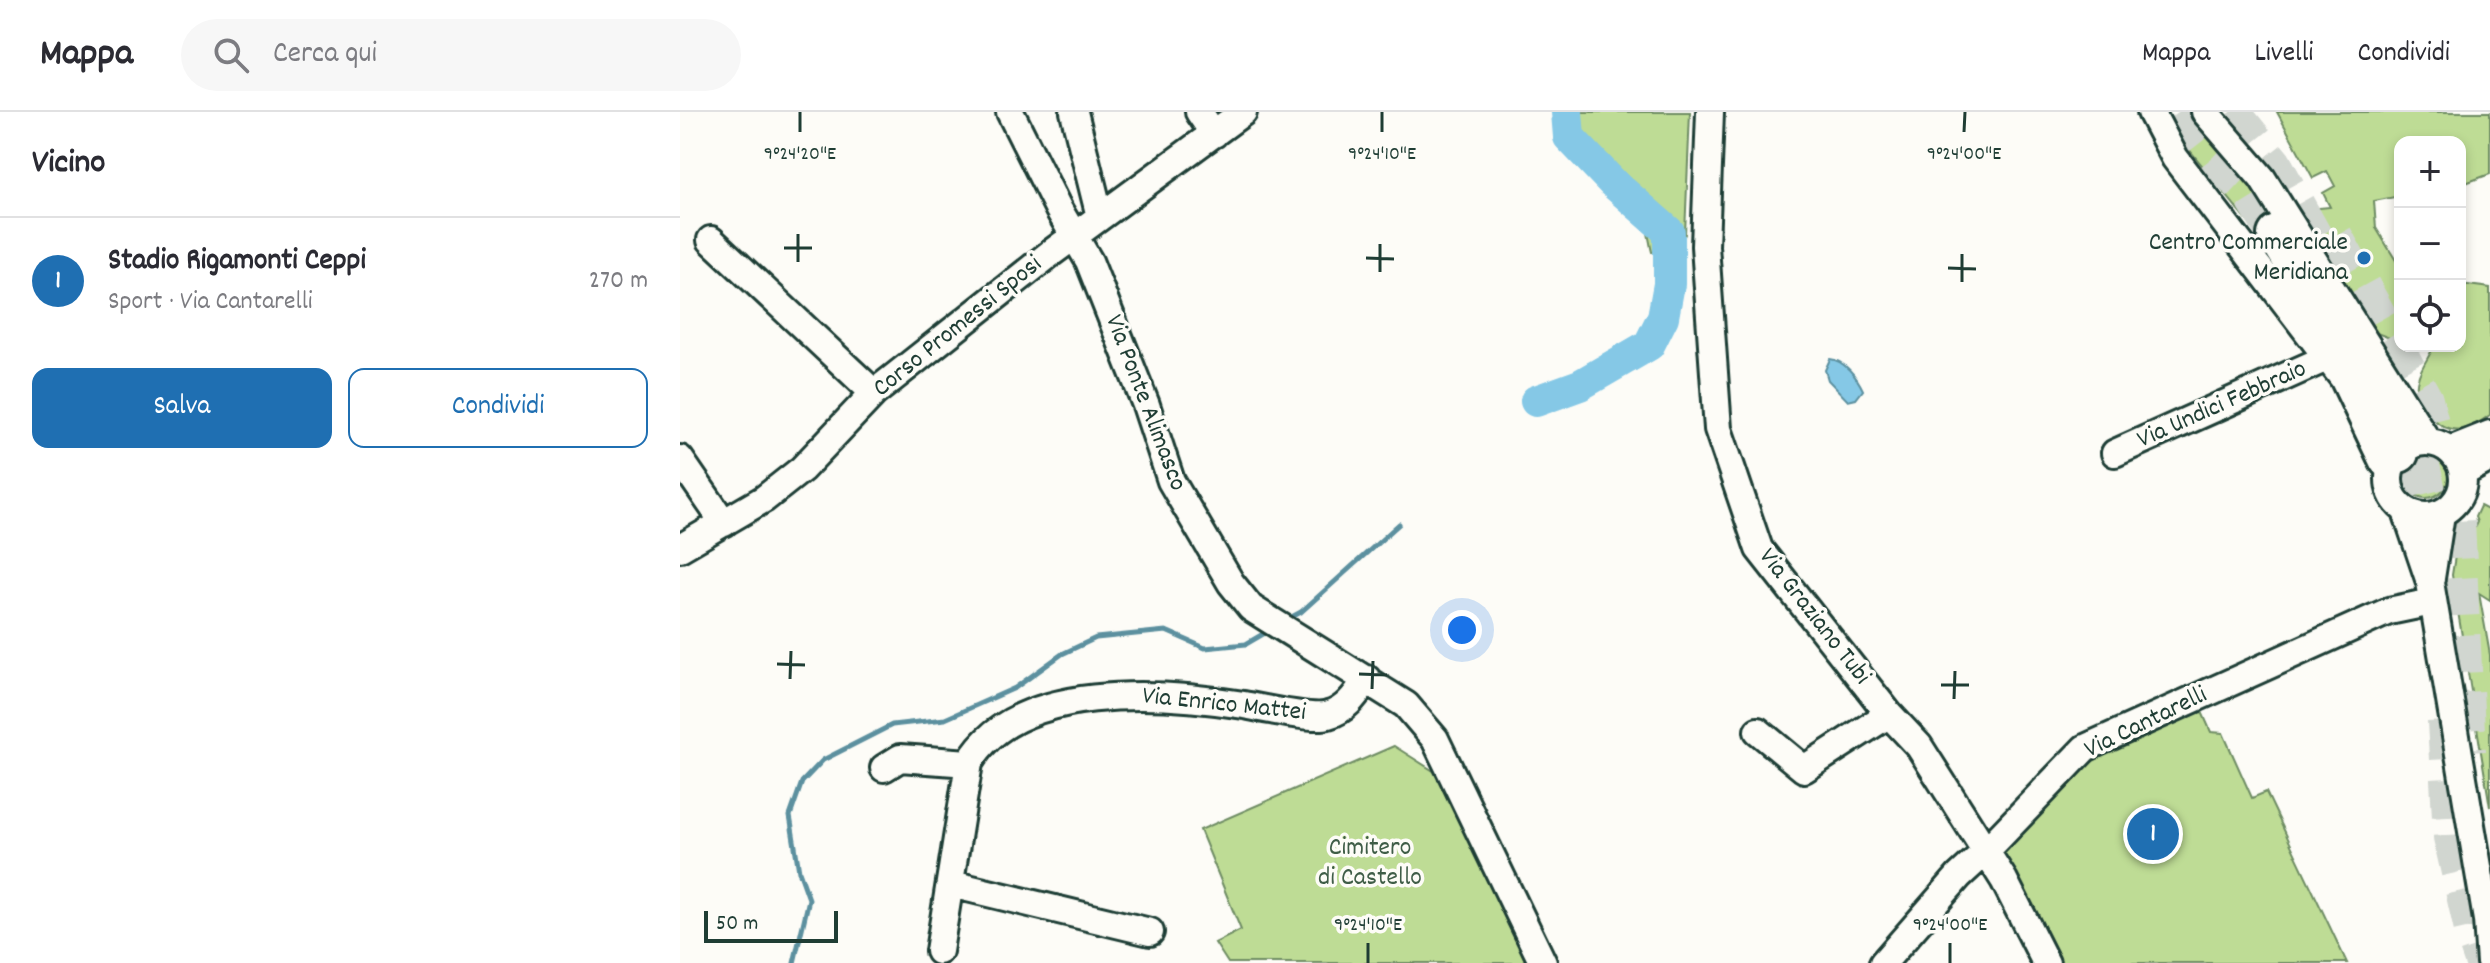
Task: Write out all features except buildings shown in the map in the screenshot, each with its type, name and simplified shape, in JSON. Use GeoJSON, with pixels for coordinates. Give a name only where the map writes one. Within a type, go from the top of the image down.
{"type":"FeatureCollection","features":[{"type":"Feature","properties":{"kind":"highway"},"geometry":{"type":"LineString","coordinates":[[2277,235],[2364,375],[2426,457]]}},
{"type":"Feature","properties":{"kind":"street","name":"Via Ponte Alimasco"},"geometry":{"type":"LineString","coordinates":[[1010,112],[1059,210],[1089,261],[1146,405],[1171,481],[1231,583],[1251,608],[1406,705],[1435,739],[1543,963]]}},
{"type":"Feature","properties":{"kind":"street"},"geometry":{"type":"LineString","coordinates":[[1074,112],[1100,217]]}},
{"type":"Feature","properties":{"kind":"street"},"geometry":{"type":"LineString","coordinates":[[1199,112],[1224,121]]}},
{"type":"Feature","properties":{"kind":"street","name":"Via Graziano Tubi"},"geometry":{"type":"LineString","coordinates":[[1710,112],[1705,246],[1718,429],[1759,549],[1889,714],[1919,746],[1984,853],[2004,880],[2046,963]]}},
{"type":"Feature","properties":{"kind":"street","name":"Via Undici Febbraio"},"geometry":{"type":"LineString","coordinates":[[2205,112],[2262,178],[2426,457],[2463,488],[2458,499],[2441,514],[2431,592]]}},
{"type":"Feature","properties":{"kind":"street","name":"Via Undici Febbraio"},"geometry":{"type":"LineString","coordinates":[[2158,115],[2175,158],[2343,378],[2383,462],[2426,457]]}},
{"type":"Feature","properties":{"kind":"street","name":"Corso Promessi Sposi"},"geometry":{"type":"LineString","coordinates":[[680,548],[764,499],[802,469],[874,393],[1224,121]]}},
{"type":"Feature","properties":{"kind":"street"},"geometry":{"type":"LineString","coordinates":[[711,240],[874,393]]}},
{"type":"Feature","properties":{"kind":"street","name":"Via Undici Febbraio"},"geometry":{"type":"LineString","coordinates":[[2115,453],[2329,357]]}},
{"type":"Feature","properties":{"kind":"street"},"geometry":{"type":"LineString","coordinates":[[2426,457],[2484,439],[2490,434]]}},
{"type":"Feature","properties":{"kind":"street"},"geometry":{"type":"LineString","coordinates":[[2426,457],[2490,458]]}},
{"type":"Feature","properties":{"kind":"street","name":"Via Undici Febbraio"},"geometry":{"type":"LineString","coordinates":[[2426,457],[2390,490],[2406,511],[2431,592],[2488,923],[2490,963]]}},
{"type":"Feature","properties":{"kind":"street"},"geometry":{"type":"LineString","coordinates":[[680,459],[724,523]]}},
{"type":"Feature","properties":{"kind":"street"},"geometry":{"type":"LineString","coordinates":[[2406,511],[2430,516],[2441,514]]}},
{"type":"Feature","properties":{"kind":"street","name":"Via Cantarelli"},"geometry":{"type":"LineString","coordinates":[[1883,963],[1959,876],[2085,748],[2431,592]]}},
{"type":"Feature","properties":{"kind":"street","name":"Via Enrico Mattei"},"geometry":{"type":"LineString","coordinates":[[969,763],[980,744],[1009,722],[1041,708],[1123,694],[1205,698],[1327,716],[1349,703],[1367,679]]}},
{"type":"Feature","properties":{"kind":"street"},"geometry":{"type":"LineString","coordinates":[[1758,731],[1804,769],[1889,714]]}},
{"type":"Feature","properties":{"kind":"street"},"geometry":{"type":"LineString","coordinates":[[884,768],[900,758],[969,763],[939,951]]}},
{"type":"Feature","properties":{"kind":"street"},"geometry":{"type":"LineString","coordinates":[[951,884],[1150,932]]}},
{"type":"Feature","properties":{"kind":"green space"},"geometry":{"type":"Polygon","coordinates":[[[1561,112],[1690,112],[1685,234],[1677,253],[1652,252],[1642,216],[1589,169],[1566,143],[1561,128],[1561,112]]]}},
{"type":"Feature","properties":{"kind":"green space"},"geometry":{"type":"Polygon","coordinates":[[[2277,112],[2490,112],[2490,174],[2466,183],[2466,136],[2394,136],[2394,197],[2374,201],[2376,228],[2394,257],[2394,340],[2374,332],[2317,240],[2309,209],[2330,207],[2323,193],[2335,186],[2327,171],[2313,178],[2277,112]]]}},
{"type":"Feature","properties":{"kind":"green space"},"geometry":{"type":"Polygon","coordinates":[[[2194,116],[2212,131],[2277,220],[2257,233],[2187,147],[2179,128],[2183,121],[2194,116]]]}},
{"type":"Feature","properties":{"kind":"green space"},"geometry":{"type":"Polygon","coordinates":[[[2466,285],[2490,288],[2490,415],[2459,430],[2436,422],[2418,395],[2417,381],[2431,352],[2466,352],[2466,285]]]}},
{"type":"Feature","properties":{"kind":"green space"},"geometry":{"type":"Polygon","coordinates":[[[2426,454],[2441,461],[2448,476],[2441,491],[2426,498],[2411,491],[2404,476],[2411,461],[2426,454]]]}},
{"type":"Feature","properties":{"kind":"green space"},"geometry":{"type":"Polygon","coordinates":[[[2480,506],[2490,511],[2490,600],[2479,593],[2490,655],[2490,807],[2452,575],[2463,535],[2472,533],[2480,506]]]}},
{"type":"Feature","properties":{"kind":"green space"},"geometry":{"type":"Polygon","coordinates":[[[2199,705],[2211,732],[2223,733],[2252,798],[2266,792],[2347,963],[2056,963],[2003,853],[2074,771],[2199,705]]]}},
{"type":"Feature","properties":{"kind":"green space","name":"Cimitero di Castello"},"geometry":{"type":"Polygon","coordinates":[[[1394,746],[1435,772],[1528,963],[1228,963],[1215,943],[1241,930],[1200,830],[1394,746]]]}},
{"type":"Feature","properties":{"kind":"water"},"geometry":{"type":"Polygon","coordinates":[[[1830,359],[1845,366],[1857,380],[1863,390],[1856,399],[1848,401],[1828,380],[1825,370],[1830,359]]]}},
{"type":"Feature","properties":{"kind":"waterway"},"geometry":{"type":"LineString","coordinates":[[1536,401],[1580,385],[1649,345],[1663,317],[1669,284],[1669,232],[1612,182],[1569,137],[1567,112]]}},
{"type":"Feature","properties":{"kind":"waterway"},"geometry":{"type":"LineString","coordinates":[[1286,620],[1301,612],[1399,524]]}},
{"type":"Feature","properties":{"kind":"waterway"},"geometry":{"type":"LineString","coordinates":[[794,963],[809,899],[799,871],[790,816],[802,782],[823,760],[892,725],[945,719],[1015,688],[1062,654],[1096,638],[1166,631],[1205,648],[1246,644],[1270,630]]}},
{"type":"Feature","properties":{"kind":"tunnel"},"geometry":{"type":"LineString","coordinates":[[2178,112],[2213,157],[2249,190],[2277,235]]}},
{"type":"Feature","properties":{"kind":"tunnel"},"geometry":{"type":"LineString","coordinates":[[2231,112],[2273,164],[2334,274]]}},
{"type":"Feature","properties":{"kind":"tunnel"},"geometry":{"type":"LineString","coordinates":[[2334,237],[2424,400],[2430,423]]}},
{"type":"Feature","properties":{"kind":"tunnel"},"geometry":{"type":"LineString","coordinates":[[2405,401],[2437,532],[2438,556]]}},
{"type":"Feature","properties":{"kind":"tunnel"},"geometry":{"type":"LineString","coordinates":[[2456,521],[2467,752]]}},
{"type":"Feature","properties":{"kind":"tunnel"},"geometry":{"type":"LineString","coordinates":[[2446,721],[2452,837],[2474,934],[2484,963]]}},
{"type":"Feature","properties":{"kind":"place","name":"Centro Commerciale Meridiana"},"geometry":{"type":"Point","coordinates":[2364,258]}},
{"type":"Feature","properties":{"kind":"place","name":"Stadio Rigamonti Ceppi"},"geometry":{"type":"Point","coordinates":[2153,834]}}]}
